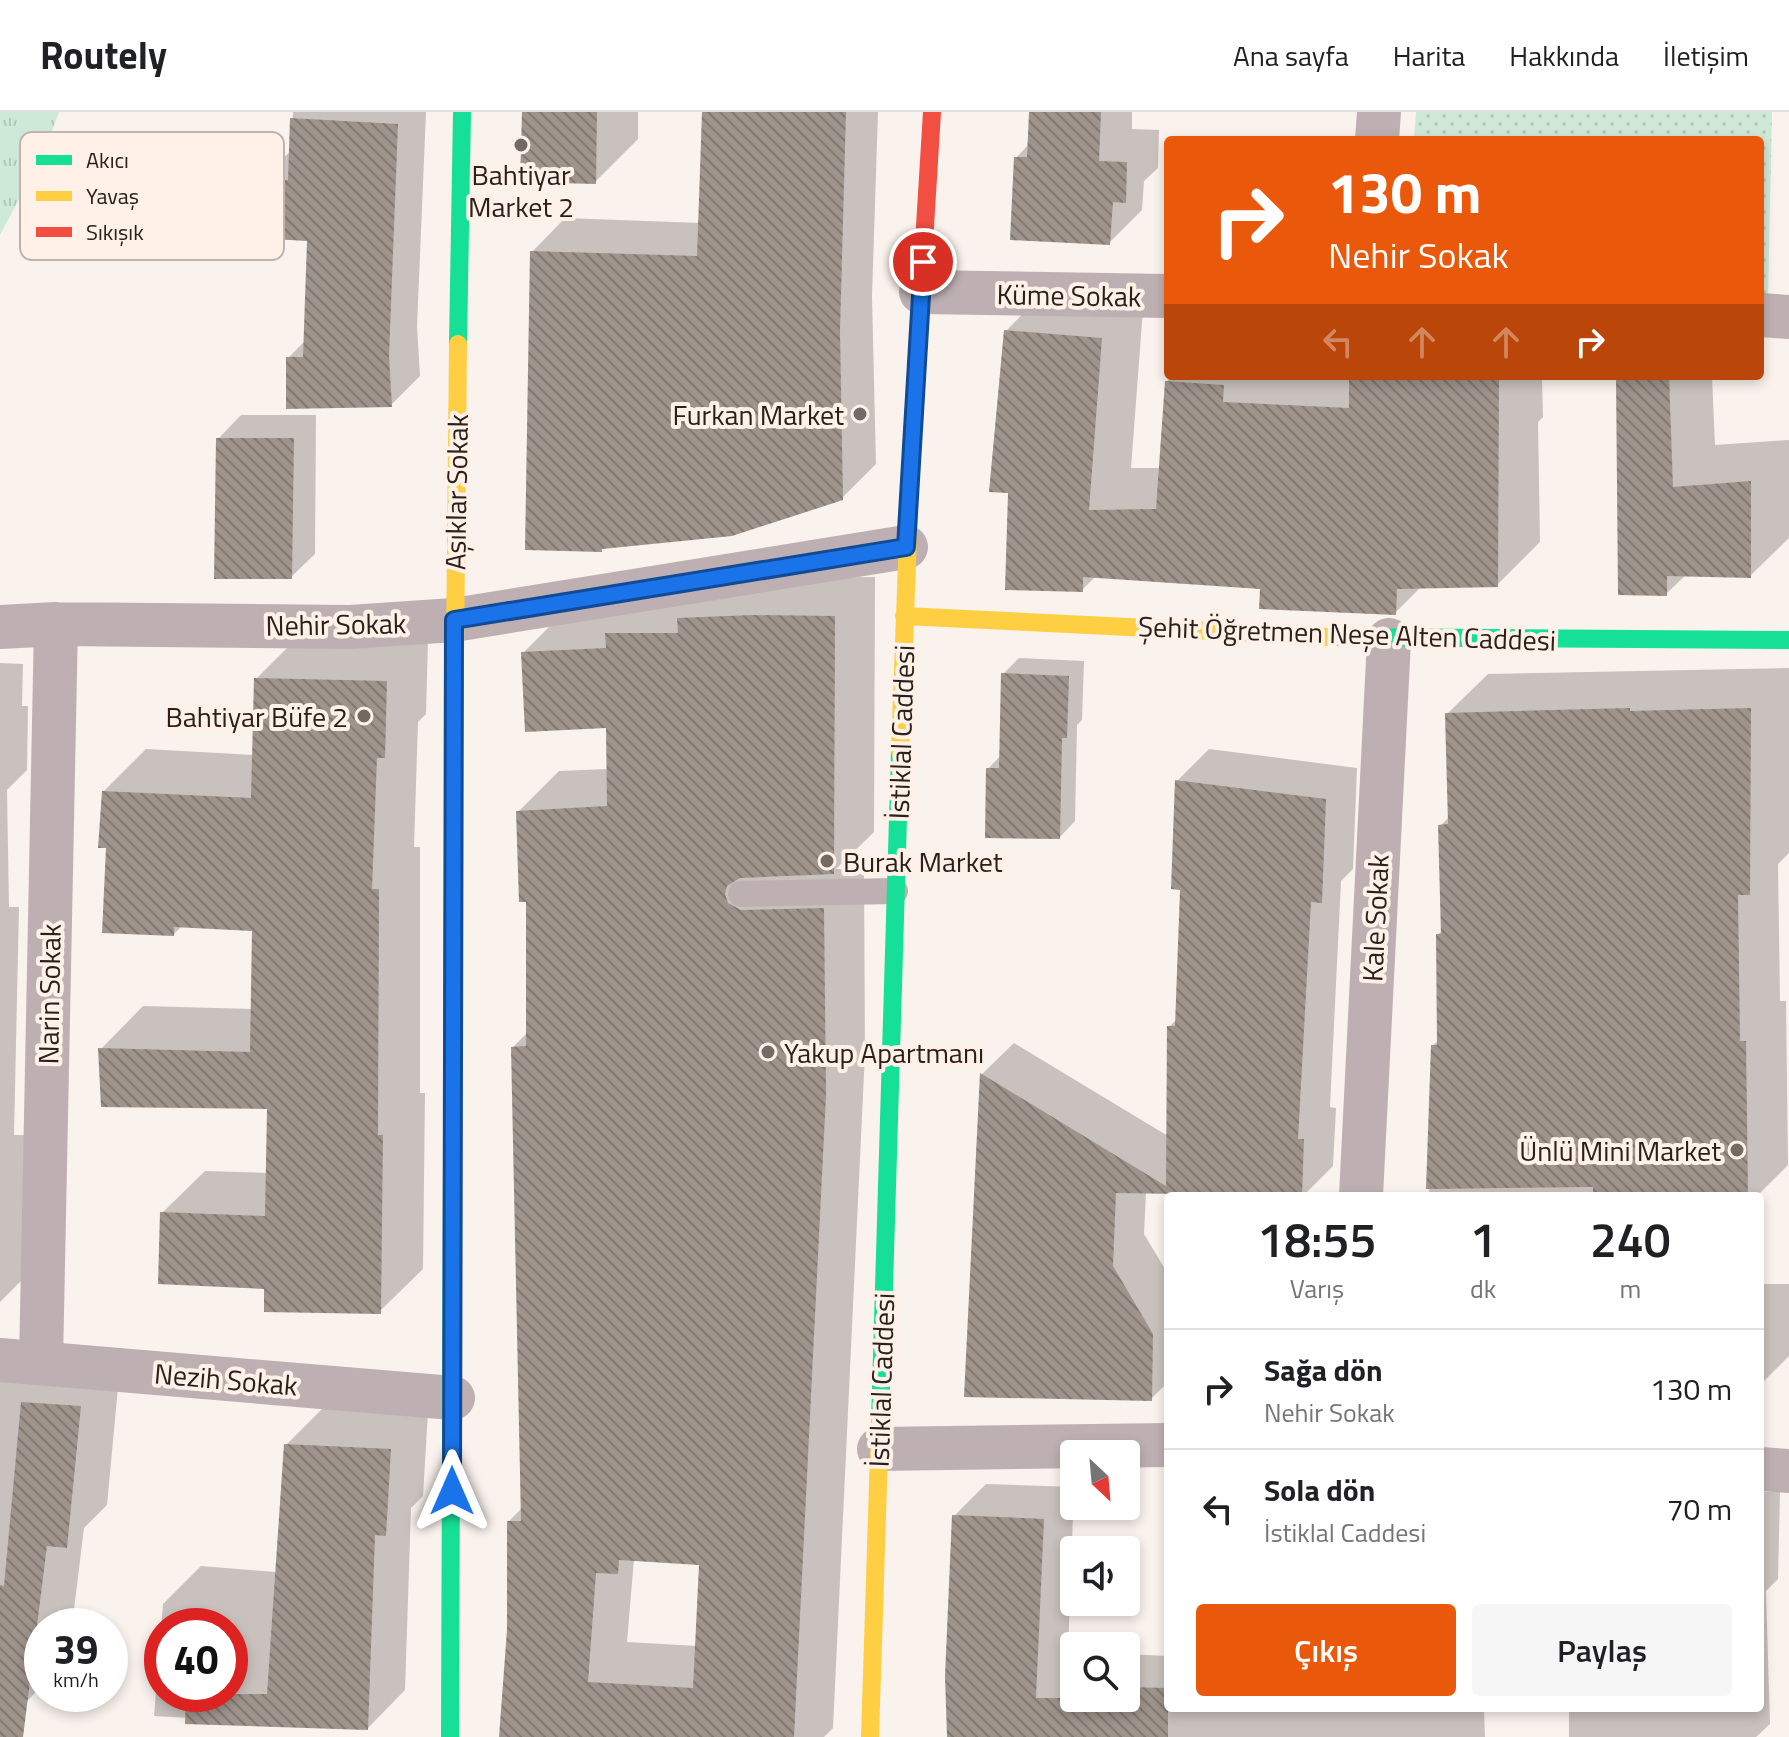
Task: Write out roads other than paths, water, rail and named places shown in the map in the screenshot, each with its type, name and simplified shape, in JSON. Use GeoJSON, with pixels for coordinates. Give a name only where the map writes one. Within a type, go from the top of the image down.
{"type":"FeatureCollection","features":[{"type":"Feature","properties":{"kind":"street","name":"Aşıklar Sokak"},"geometry":{"type":"LineString","coordinates":[[450,1737],[454,620],[462,112]]}},
{"type":"Feature","properties":{"kind":"street","name":"İstiklal Caddesi"},"geometry":{"type":"LineString","coordinates":[[870,1737],[906,547],[932,112]]}},
{"type":"Feature","properties":{"kind":"street"},"geometry":{"type":"LineString","coordinates":[[1377,136],[1379,112]]}},
{"type":"Feature","properties":{"kind":"street","name":"Küme Sokak"},"geometry":{"type":"LineString","coordinates":[[921,292],[1164,296]]}},
{"type":"Feature","properties":{"kind":"street"},"geometry":{"type":"LineString","coordinates":[[1764,315],[1789,317]]}},
{"type":"Feature","properties":{"kind":"street","name":"Nehir Sokak"},"geometry":{"type":"LineString","coordinates":[[0,627],[56,624],[350,627],[454,620],[906,547]]}},
{"type":"Feature","properties":{"kind":"street","name":"Şehit Öğretmen Neşe Alten Caddesi"},"geometry":{"type":"LineString","coordinates":[[904,616],[1389,640],[1789,640]]}},
{"type":"Feature","properties":{"kind":"street","name":"Narin Sokak"},"geometry":{"type":"LineString","coordinates":[[21,1361],[56,624]]}},
{"type":"Feature","properties":{"kind":"street","name":"Kale Sokak"},"geometry":{"type":"LineString","coordinates":[[1361,1192],[1389,640]]}},
{"type":"Feature","properties":{"kind":"street","name":"Nezih Sokak"},"geometry":{"type":"LineString","coordinates":[[21,1361],[453,1398]]}},
{"type":"Feature","properties":{"kind":"street"},"geometry":{"type":"LineString","coordinates":[[879,1449],[1164,1445]]}},
{"type":"Feature","properties":{"kind":"street"},"geometry":{"type":"LineString","coordinates":[[1764,1469],[1789,1471]]}},
{"type":"Feature","properties":{"kind":"lane"},"geometry":{"type":"LineString","coordinates":[[741,894],[895,891]]}},
{"type":"Feature","properties":{"kind":"place","name":"Bahtiyar Market 2"},"geometry":{"type":"Point","coordinates":[521,145]}},
{"type":"Feature","properties":{"kind":"place","name":"Furkan Market"},"geometry":{"type":"Point","coordinates":[860,414]}},
{"type":"Feature","properties":{"kind":"place","name":"Bahtiyar Büfe 2"},"geometry":{"type":"Point","coordinates":[364,716]}},
{"type":"Feature","properties":{"kind":"place","name":"Burak Market"},"geometry":{"type":"Point","coordinates":[827,861]}},
{"type":"Feature","properties":{"kind":"place","name":"Yakup Apartmanı"},"geometry":{"type":"Point","coordinates":[768,1052]}},
{"type":"Feature","properties":{"kind":"place","name":"Ünlü Mini Market"},"geometry":{"type":"Point","coordinates":[1737,1150]}}]}
